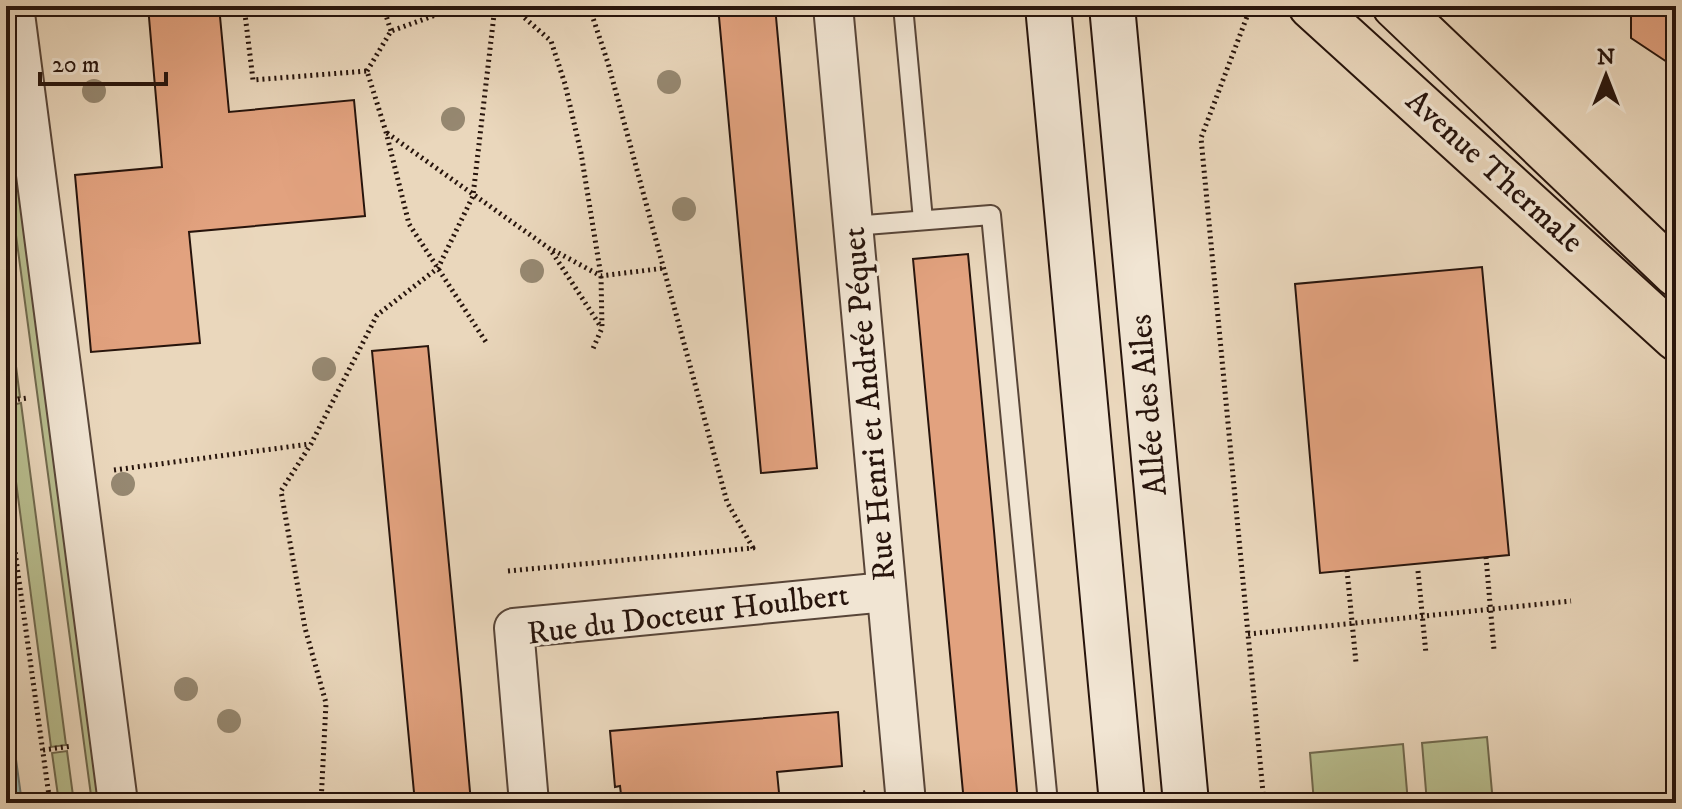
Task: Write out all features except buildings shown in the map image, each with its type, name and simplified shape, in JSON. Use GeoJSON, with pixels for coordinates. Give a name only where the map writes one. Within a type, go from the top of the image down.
{"type":"FeatureCollection","features":[{"type":"Feature","properties":{"kind":"main road","name":"Allée des Ailes"},"geometry":{"type":"LineString","coordinates":[[1048,6],[1122,803]]}},
{"type":"Feature","properties":{"kind":"main road","name":"Avenue Thermale"},"geometry":{"type":"LineString","coordinates":[[1311,6],[1676,338]]}},
{"type":"Feature","properties":{"kind":"main road","name":"Avenue Thermale"},"geometry":{"type":"LineString","coordinates":[[1395,6],[1676,274]]}},
{"type":"Feature","properties":{"kind":"main road","name":"Allée des Ailes"},"geometry":{"type":"LineString","coordinates":[[1119,19],[1186,803]]}},
{"type":"Feature","properties":{"kind":"street"},"geometry":{"type":"LineString","coordinates":[[14,6],[118,803]]}},
{"type":"Feature","properties":{"kind":"street","name":"Rue Henri et Andrée Péquet"},"geometry":{"type":"LineString","coordinates":[[833,6],[906,803]]}},
{"type":"Feature","properties":{"kind":"street","name":"Rue du Docteur Houlbert"},"geometry":{"type":"LineString","coordinates":[[529,803],[514,628],[886,592]]}},
{"type":"Feature","properties":{"kind":"lane"},"geometry":{"type":"LineString","coordinates":[[903,6],[923,220]]}},
{"type":"Feature","properties":{"kind":"lane"},"geometry":{"type":"LineString","coordinates":[[853,226],[991,215],[1048,803]]}},
{"type":"Feature","properties":{"kind":"path"},"geometry":{"type":"LineString","coordinates":[[244,6],[253,80],[367,71]]}},
{"type":"Feature","properties":{"kind":"path"},"geometry":{"type":"LineString","coordinates":[[383,6],[391,31]]}},
{"type":"Feature","properties":{"kind":"path"},"geometry":{"type":"LineString","coordinates":[[461,6],[391,31],[367,71],[409,224],[486,342]]}},
{"type":"Feature","properties":{"kind":"path"},"geometry":{"type":"LineString","coordinates":[[321,803],[326,703],[305,628],[281,491],[311,444],[377,315],[438,268],[473,196],[495,6]]}},
{"type":"Feature","properties":{"kind":"path"},"geometry":{"type":"LineString","coordinates":[[511,6],[551,41],[565,84],[581,153],[601,276],[602,328],[592,351]]}},
{"type":"Feature","properties":{"kind":"path"},"geometry":{"type":"LineString","coordinates":[[508,571],[753,548],[727,502],[608,63],[589,6]]}},
{"type":"Feature","properties":{"kind":"path"},"geometry":{"type":"LineString","coordinates":[[1251,6],[1201,138],[1264,803]]}},
{"type":"Feature","properties":{"kind":"path"},"geometry":{"type":"LineString","coordinates":[[386,132],[550,249],[601,276],[665,268]]}},
{"type":"Feature","properties":{"kind":"path"},"geometry":{"type":"LineString","coordinates":[[550,249],[602,328]]}},
{"type":"Feature","properties":{"kind":"path"},"geometry":{"type":"LineString","coordinates":[[6,401],[32,397]]}},
{"type":"Feature","properties":{"kind":"path"},"geometry":{"type":"LineString","coordinates":[[104,472],[311,444]]}},
{"type":"Feature","properties":{"kind":"path"},"geometry":{"type":"LineString","coordinates":[[6,487],[50,803]]}},
{"type":"Feature","properties":{"kind":"path"},"geometry":{"type":"LineString","coordinates":[[1486,557],[1494,650]]}},
{"type":"Feature","properties":{"kind":"path"},"geometry":{"type":"LineString","coordinates":[[1347,570],[1356,663]]}},
{"type":"Feature","properties":{"kind":"path"},"geometry":{"type":"LineString","coordinates":[[1418,571],[1426,654]]}},
{"type":"Feature","properties":{"kind":"path"},"geometry":{"type":"LineString","coordinates":[[1248,634],[1571,601]]}},
{"type":"Feature","properties":{"kind":"path"},"geometry":{"type":"LineString","coordinates":[[43,750],[76,746]]}},
{"type":"Feature","properties":{"kind":"green space"},"geometry":{"type":"Polygon","coordinates":[[[23,181],[106,803],[92,803],[9,183],[23,181]]]}},
{"type":"Feature","properties":{"kind":"green space"},"geometry":{"type":"Polygon","coordinates":[[[6,290],[20,397],[6,399],[6,290]]]}},
{"type":"Feature","properties":{"kind":"green space"},"geometry":{"type":"Polygon","coordinates":[[[21,403],[66,745],[51,747],[6,406],[21,403]]]}},
{"type":"Feature","properties":{"kind":"green space"},"geometry":{"type":"Polygon","coordinates":[[[1487,737],[1493,803],[1427,803],[1422,743],[1487,737]]]}},
{"type":"Feature","properties":{"kind":"green space"},"geometry":{"type":"Polygon","coordinates":[[[1403,744],[1408,803],[1314,803],[1310,753],[1403,744]]]}},
{"type":"Feature","properties":{"kind":"green space"},"geometry":{"type":"Polygon","coordinates":[[[67,751],[74,803],[59,803],[52,753],[67,751]]]}},
{"type":"Feature","properties":{"kind":"water"},"geometry":{"type":"Polygon","coordinates":[[[6,687],[22,803],[6,803],[6,687]]]}}]}
